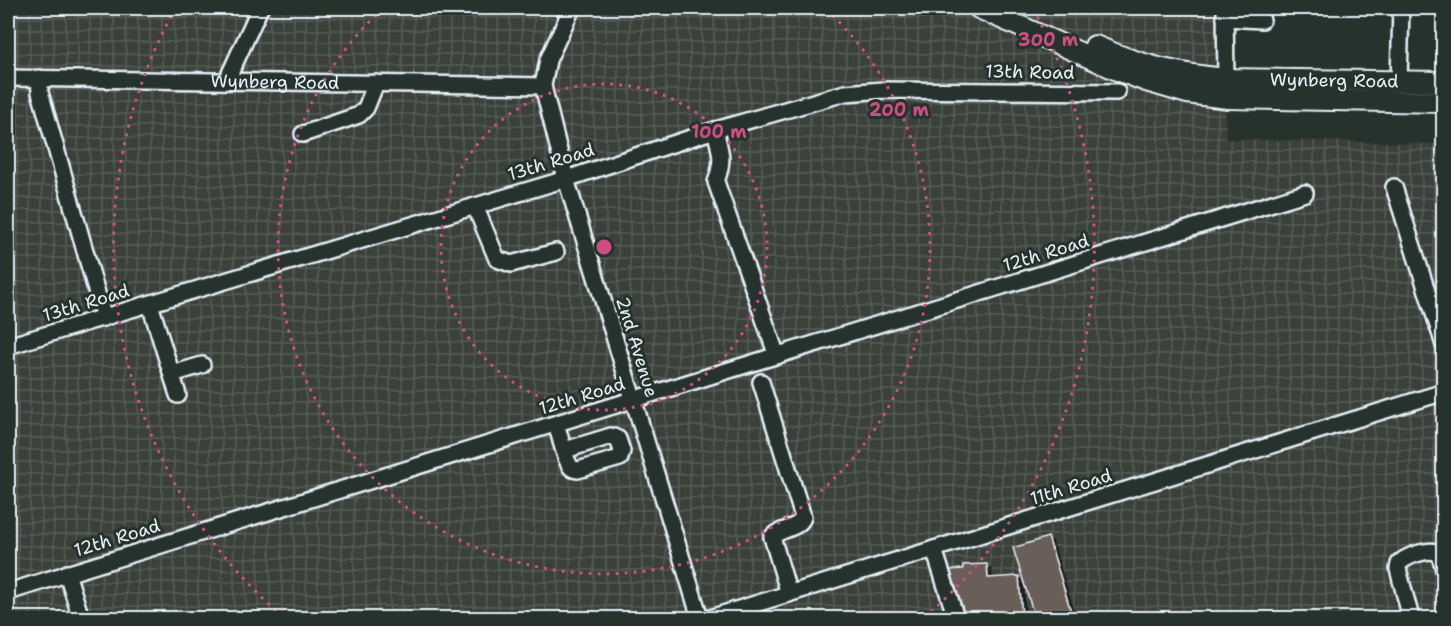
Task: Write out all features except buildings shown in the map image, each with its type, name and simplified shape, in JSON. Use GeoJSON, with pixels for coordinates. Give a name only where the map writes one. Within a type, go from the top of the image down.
{"type":"FeatureCollection","features":[{"type":"Feature","properties":{"kind":"main road"},"geometry":{"type":"LineString","coordinates":[[979,8],[1146,81],[1187,93],[1227,88]]}},
{"type":"Feature","properties":{"kind":"main road"},"geometry":{"type":"LineString","coordinates":[[1011,8],[1137,63],[1227,88]]}},
{"type":"Feature","properties":{"kind":"main road","name":"Wynberg Road"},"geometry":{"type":"LineString","coordinates":[[1227,88],[1399,81],[1443,82]]}},
{"type":"Feature","properties":{"kind":"main road","name":"Wynberg Road"},"geometry":{"type":"LineString","coordinates":[[1227,88],[1443,102]]}},
{"type":"Feature","properties":{"kind":"street"},"geometry":{"type":"LineString","coordinates":[[227,80],[260,8]]}},
{"type":"Feature","properties":{"kind":"street"},"geometry":{"type":"LineString","coordinates":[[543,86],[548,60],[572,8]]}},
{"type":"Feature","properties":{"kind":"street"},"geometry":{"type":"LineString","coordinates":[[1399,81],[1401,8]]}},
{"type":"Feature","properties":{"kind":"street"},"geometry":{"type":"LineString","coordinates":[[1227,88],[1225,13],[1262,20]]}},
{"type":"Feature","properties":{"kind":"street","name":"Wynberg Road"},"geometry":{"type":"LineString","coordinates":[[8,78],[543,86]]}},
{"type":"Feature","properties":{"kind":"street"},"geometry":{"type":"LineString","coordinates":[[39,78],[44,104],[104,318]]}},
{"type":"Feature","properties":{"kind":"street"},"geometry":{"type":"LineString","coordinates":[[303,134],[359,115],[366,108],[376,83]]}},
{"type":"Feature","properties":{"kind":"street","name":"2nd Avenue"},"geometry":{"type":"LineString","coordinates":[[543,86],[566,179],[700,618]]}},
{"type":"Feature","properties":{"kind":"street","name":"13th Road"},"geometry":{"type":"LineString","coordinates":[[8,346],[566,179],[715,130],[845,93],[864,90],[1117,92]]}},
{"type":"Feature","properties":{"kind":"street"},"geometry":{"type":"LineString","coordinates":[[715,130],[722,156],[722,169],[716,182],[777,356]]}},
{"type":"Feature","properties":{"kind":"street"},"geometry":{"type":"LineString","coordinates":[[1394,187],[1443,345]]}},
{"type":"Feature","properties":{"kind":"street","name":"12th Road"},"geometry":{"type":"LineString","coordinates":[[8,591],[1305,193]]}},
{"type":"Feature","properties":{"kind":"street"},"geometry":{"type":"LineString","coordinates":[[475,206],[494,255],[502,261],[511,264],[556,252]]}},
{"type":"Feature","properties":{"kind":"street"},"geometry":{"type":"LineString","coordinates":[[150,304],[178,394]]}},
{"type":"Feature","properties":{"kind":"street"},"geometry":{"type":"LineString","coordinates":[[172,374],[202,365]]}},
{"type":"Feature","properties":{"kind":"street"},"geometry":{"type":"LineString","coordinates":[[761,382],[803,517],[802,522],[772,537],[789,594]]}},
{"type":"Feature","properties":{"kind":"street","name":"11th Road"},"geometry":{"type":"LineString","coordinates":[[710,618],[1443,392]]}},
{"type":"Feature","properties":{"kind":"street"},"geometry":{"type":"LineString","coordinates":[[556,424],[565,450]]}},
{"type":"Feature","properties":{"kind":"street"},"geometry":{"type":"LineString","coordinates":[[934,549],[956,618]]}},
{"type":"Feature","properties":{"kind":"street"},"geometry":{"type":"LineString","coordinates":[[1412,618],[1398,569],[1399,564],[1403,560],[1434,552],[1439,556],[1443,569]]}},
{"type":"Feature","properties":{"kind":"street"},"geometry":{"type":"LineString","coordinates":[[67,573],[81,618]]}},
{"type":"Feature","properties":{"kind":"shaded area"},"geometry":{"type":"Polygon","coordinates":[[[8,8],[1221,8],[1226,139],[1443,144],[1443,618],[8,618],[8,8]]]}}]}
